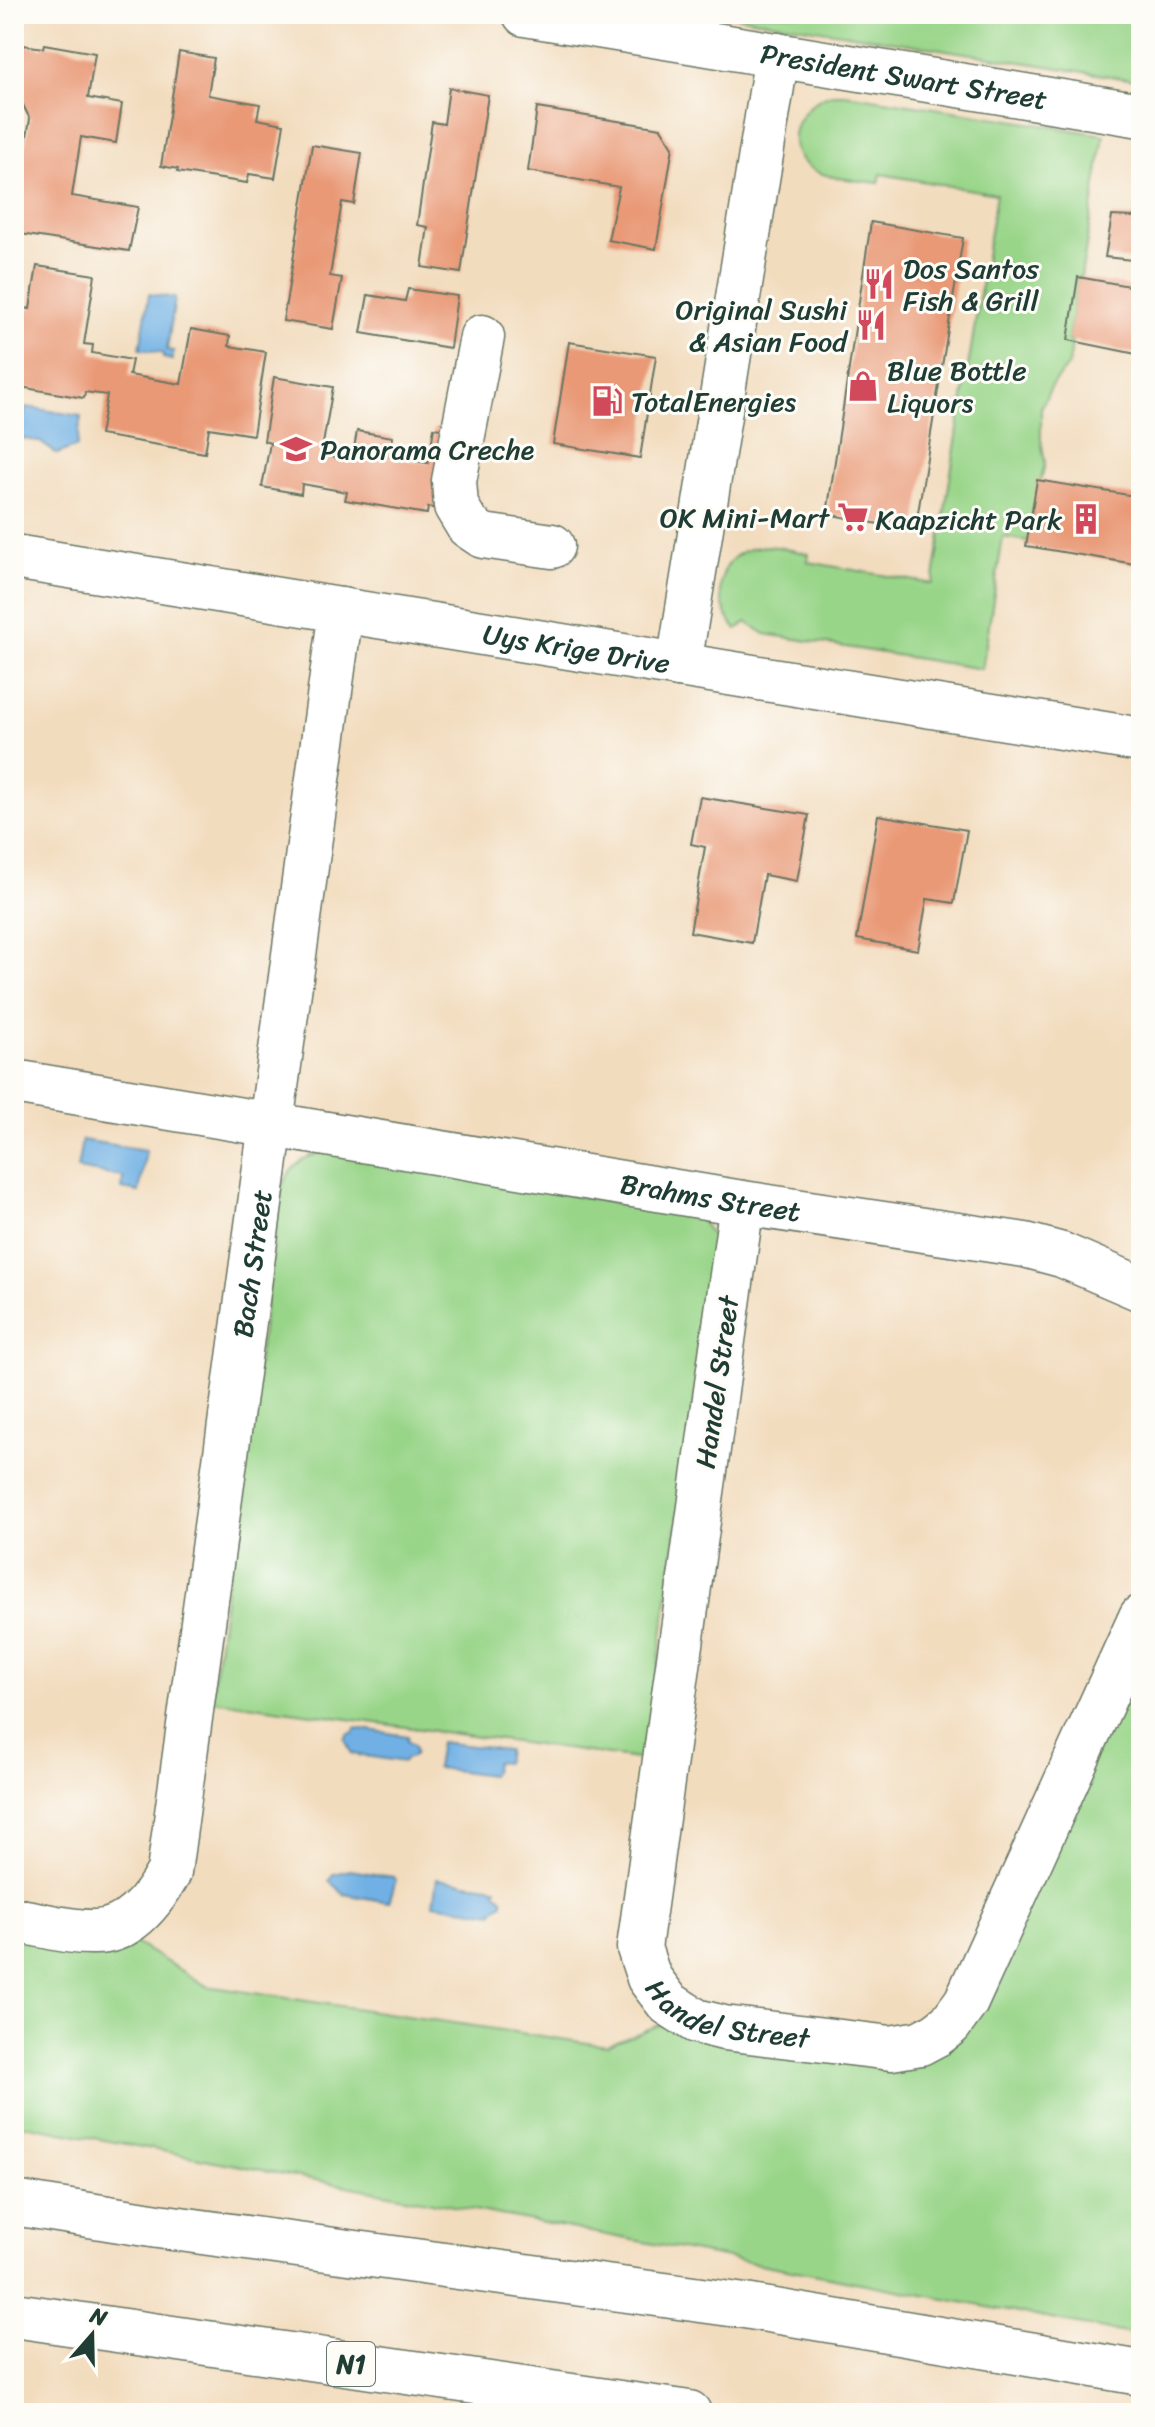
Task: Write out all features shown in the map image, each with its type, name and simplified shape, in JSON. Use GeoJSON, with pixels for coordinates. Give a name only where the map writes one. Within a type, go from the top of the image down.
{"type":"FeatureCollection","features":[{"type":"Feature","properties":{"kind":"main road","name":"President Swart Street"},"geometry":{"type":"LineString","coordinates":[[525,14],[1141,115]]}},
{"type":"Feature","properties":{"kind":"main road"},"geometry":{"type":"LineString","coordinates":[[679,665],[777,55]]}},
{"type":"Feature","properties":{"kind":"main road"},"geometry":{"type":"LineString","coordinates":[[482,337],[454,481],[456,506],[468,526],[483,536],[552,546]]}},
{"type":"Feature","properties":{"kind":"main road","name":"Uys Krige Drive"},"geometry":{"type":"LineString","coordinates":[[14,557],[1141,740]]}},
{"type":"Feature","properties":{"kind":"main road","name":"Bach Street"},"geometry":{"type":"LineString","coordinates":[[14,1920],[96,1933],[118,1926],[143,1909],[157,1894],[169,1872],[341,610]]}},
{"type":"Feature","properties":{"kind":"main road","name":"Brahms Street"},"geometry":{"type":"LineString","coordinates":[[14,1082],[742,1203],[1025,1245],[1062,1255],[1141,1289]]}},
{"type":"Feature","properties":{"kind":"main road","name":"Handel Street"},"geometry":{"type":"LineString","coordinates":[[742,1203],[639,1948],[649,1978],[668,2003],[696,2021],[724,2028],[891,2048],[920,2043],[950,2024],[966,2002],[1141,1617]]}},
{"type":"Feature","properties":{"kind":"main road"},"geometry":{"type":"LineString","coordinates":[[14,2203],[158,2226],[745,2306],[1141,2373]]}},
{"type":"Feature","properties":{"kind":"main road","name":"N1"},"geometry":{"type":"LineString","coordinates":[[14,2315],[689,2413]]}},
{"type":"Feature","properties":{"kind":"green space"},"geometry":{"type":"Polygon","coordinates":[[[721,14],[1141,14],[1141,81],[721,14]]]}},
{"type":"Feature","properties":{"kind":"green space"},"geometry":{"type":"Polygon","coordinates":[[[832,94],[1104,135],[1068,340],[1072,343],[1069,365],[1053,383],[1041,408],[1045,463],[1027,541],[1003,537],[982,669],[765,634],[746,622],[737,630],[723,606],[721,581],[725,569],[743,551],[764,546],[809,554],[808,562],[933,584],[996,194],[881,174],[879,183],[844,179],[812,169],[801,160],[795,149],[796,126],[810,106],[832,94]]]}},
{"type":"Feature","properties":{"kind":"green space"},"geometry":{"type":"Polygon","coordinates":[[[324,1152],[698,1217],[713,1237],[715,1250],[645,1760],[211,1700],[282,1187],[298,1164],[324,1152]]]}},
{"type":"Feature","properties":{"kind":"green space"},"geometry":{"type":"Polygon","coordinates":[[[1141,1670],[1141,2336],[14,2123],[14,1934],[130,1940],[207,1986],[607,2046],[661,2024],[919,2061],[1141,1670]]]}},
{"type":"Feature","properties":{"kind":"water"},"geometry":{"type":"Polygon","coordinates":[[[149,294],[175,298],[167,350],[174,351],[172,360],[163,358],[163,353],[140,349],[149,294]]]}},
{"type":"Feature","properties":{"kind":"water"},"geometry":{"type":"Polygon","coordinates":[[[26,407],[81,416],[77,446],[57,454],[40,442],[20,438],[26,407]]]}},
{"type":"Feature","properties":{"kind":"water"},"geometry":{"type":"Polygon","coordinates":[[[82,1140],[146,1150],[139,1192],[122,1189],[123,1177],[77,1169],[82,1140]]]}},
{"type":"Feature","properties":{"kind":"water"},"geometry":{"type":"Polygon","coordinates":[[[356,1728],[408,1736],[407,1741],[414,1745],[415,1753],[404,1762],[352,1754],[345,1739],[356,1728]]]}},
{"type":"Feature","properties":{"kind":"water"},"geometry":{"type":"Polygon","coordinates":[[[440,1742],[507,1750],[505,1763],[495,1762],[490,1775],[436,1768],[440,1742]]]}},
{"type":"Feature","properties":{"kind":"water"},"geometry":{"type":"Polygon","coordinates":[[[350,1870],[393,1877],[396,1880],[389,1902],[344,1894],[329,1881],[333,1874],[350,1870]]]}},
{"type":"Feature","properties":{"kind":"water"},"geometry":{"type":"Polygon","coordinates":[[[437,1879],[497,1887],[503,1903],[493,1913],[433,1904],[437,1879]]]}},
{"type":"Feature","properties":{"kind":"building"},"geometry":{"type":"Polygon","coordinates":[[[44,44],[95,53],[88,98],[122,104],[116,143],[81,137],[72,196],[138,207],[129,251],[14,233],[14,186],[18,187],[30,119],[14,87],[23,45],[43,48],[44,44]]]}},
{"type":"Feature","properties":{"kind":"building"},"geometry":{"type":"Polygon","coordinates":[[[179,52],[214,58],[208,95],[260,104],[257,119],[284,124],[275,178],[249,174],[247,183],[177,172],[178,169],[161,166],[179,52]]]}},
{"type":"Feature","properties":{"kind":"building"},"geometry":{"type":"Polygon","coordinates":[[[449,88],[488,95],[461,273],[422,267],[428,227],[417,225],[432,122],[444,124],[449,88]]]}},
{"type":"Feature","properties":{"kind":"building"},"geometry":{"type":"Polygon","coordinates":[[[537,108],[661,128],[673,147],[656,249],[608,240],[619,187],[528,171],[537,108]]]}},
{"type":"Feature","properties":{"kind":"building"},"geometry":{"type":"Polygon","coordinates":[[[312,145],[362,153],[354,204],[342,202],[330,276],[342,278],[333,329],[283,321],[312,145]]]}},
{"type":"Feature","properties":{"kind":"building"},"geometry":{"type":"Polygon","coordinates":[[[1140,190],[1141,261],[1105,257],[1112,216],[1134,217],[1140,190]]]}},
{"type":"Feature","properties":{"kind":"building"},"geometry":{"type":"Polygon","coordinates":[[[871,222],[963,238],[915,531],[827,514],[871,222]]]}},
{"type":"Feature","properties":{"kind":"building"},"geometry":{"type":"Polygon","coordinates":[[[37,266],[95,275],[84,344],[93,345],[92,353],[132,360],[129,375],[181,384],[191,329],[230,336],[229,346],[266,352],[253,435],[209,428],[205,453],[100,435],[107,395],[85,392],[84,398],[14,386],[14,306],[30,309],[37,266]]]}},
{"type":"Feature","properties":{"kind":"building"},"geometry":{"type":"Polygon","coordinates":[[[1078,277],[1141,288],[1141,355],[1068,340],[1078,277]]]}},
{"type":"Feature","properties":{"kind":"building"},"geometry":{"type":"Polygon","coordinates":[[[408,289],[457,296],[450,348],[361,333],[368,295],[405,301],[408,289]]]}},
{"type":"Feature","properties":{"kind":"building"},"geometry":{"type":"Polygon","coordinates":[[[569,342],[656,356],[640,458],[553,444],[569,342]]]}},
{"type":"Feature","properties":{"kind":"building","name":"Panorama Creche"},"geometry":{"type":"Polygon","coordinates":[[[274,377],[333,387],[321,455],[352,460],[357,431],[393,437],[390,457],[428,463],[434,428],[454,431],[441,510],[428,507],[427,514],[345,500],[347,492],[302,484],[301,494],[262,487],[270,443],[264,441],[274,377]]]}},
{"type":"Feature","properties":{"kind":"building","name":"Kaapzicht Park"},"geometry":{"type":"Polygon","coordinates":[[[1037,480],[1141,497],[1141,565],[1026,546],[1037,480]]]}},
{"type":"Feature","properties":{"kind":"building"},"geometry":{"type":"Polygon","coordinates":[[[700,797],[809,815],[797,881],[764,875],[752,943],[690,932],[705,847],[691,844],[700,797]]]}},
{"type":"Feature","properties":{"kind":"building"},"geometry":{"type":"Polygon","coordinates":[[[878,815],[967,830],[954,903],[927,899],[918,950],[857,939],[878,815]]]}},
{"type":"Feature","properties":{"kind":"place","name":"Dos Santos Fish & Grill"},"geometry":{"type":"Point","coordinates":[879,284]}},
{"type":"Feature","properties":{"kind":"place","name":"Original Sushi & Asian Food"},"geometry":{"type":"Point","coordinates":[871,325]}},
{"type":"Feature","properties":{"kind":"place","name":"Blue Bottle Liquors"},"geometry":{"type":"Point","coordinates":[863,386]}},
{"type":"Feature","properties":{"kind":"place","name":"TotalEnergies"},"geometry":{"type":"Point","coordinates":[607,401]}},
{"type":"Feature","properties":{"kind":"place","name":"Panorama Creche"},"geometry":{"type":"Point","coordinates":[296,449]}},
{"type":"Feature","properties":{"kind":"place","name":"OK Mini-Mart"},"geometry":{"type":"Point","coordinates":[853,517]}},
{"type":"Feature","properties":{"kind":"place","name":"Kaapzicht Park"},"geometry":{"type":"Point","coordinates":[1086,519]}}]}
